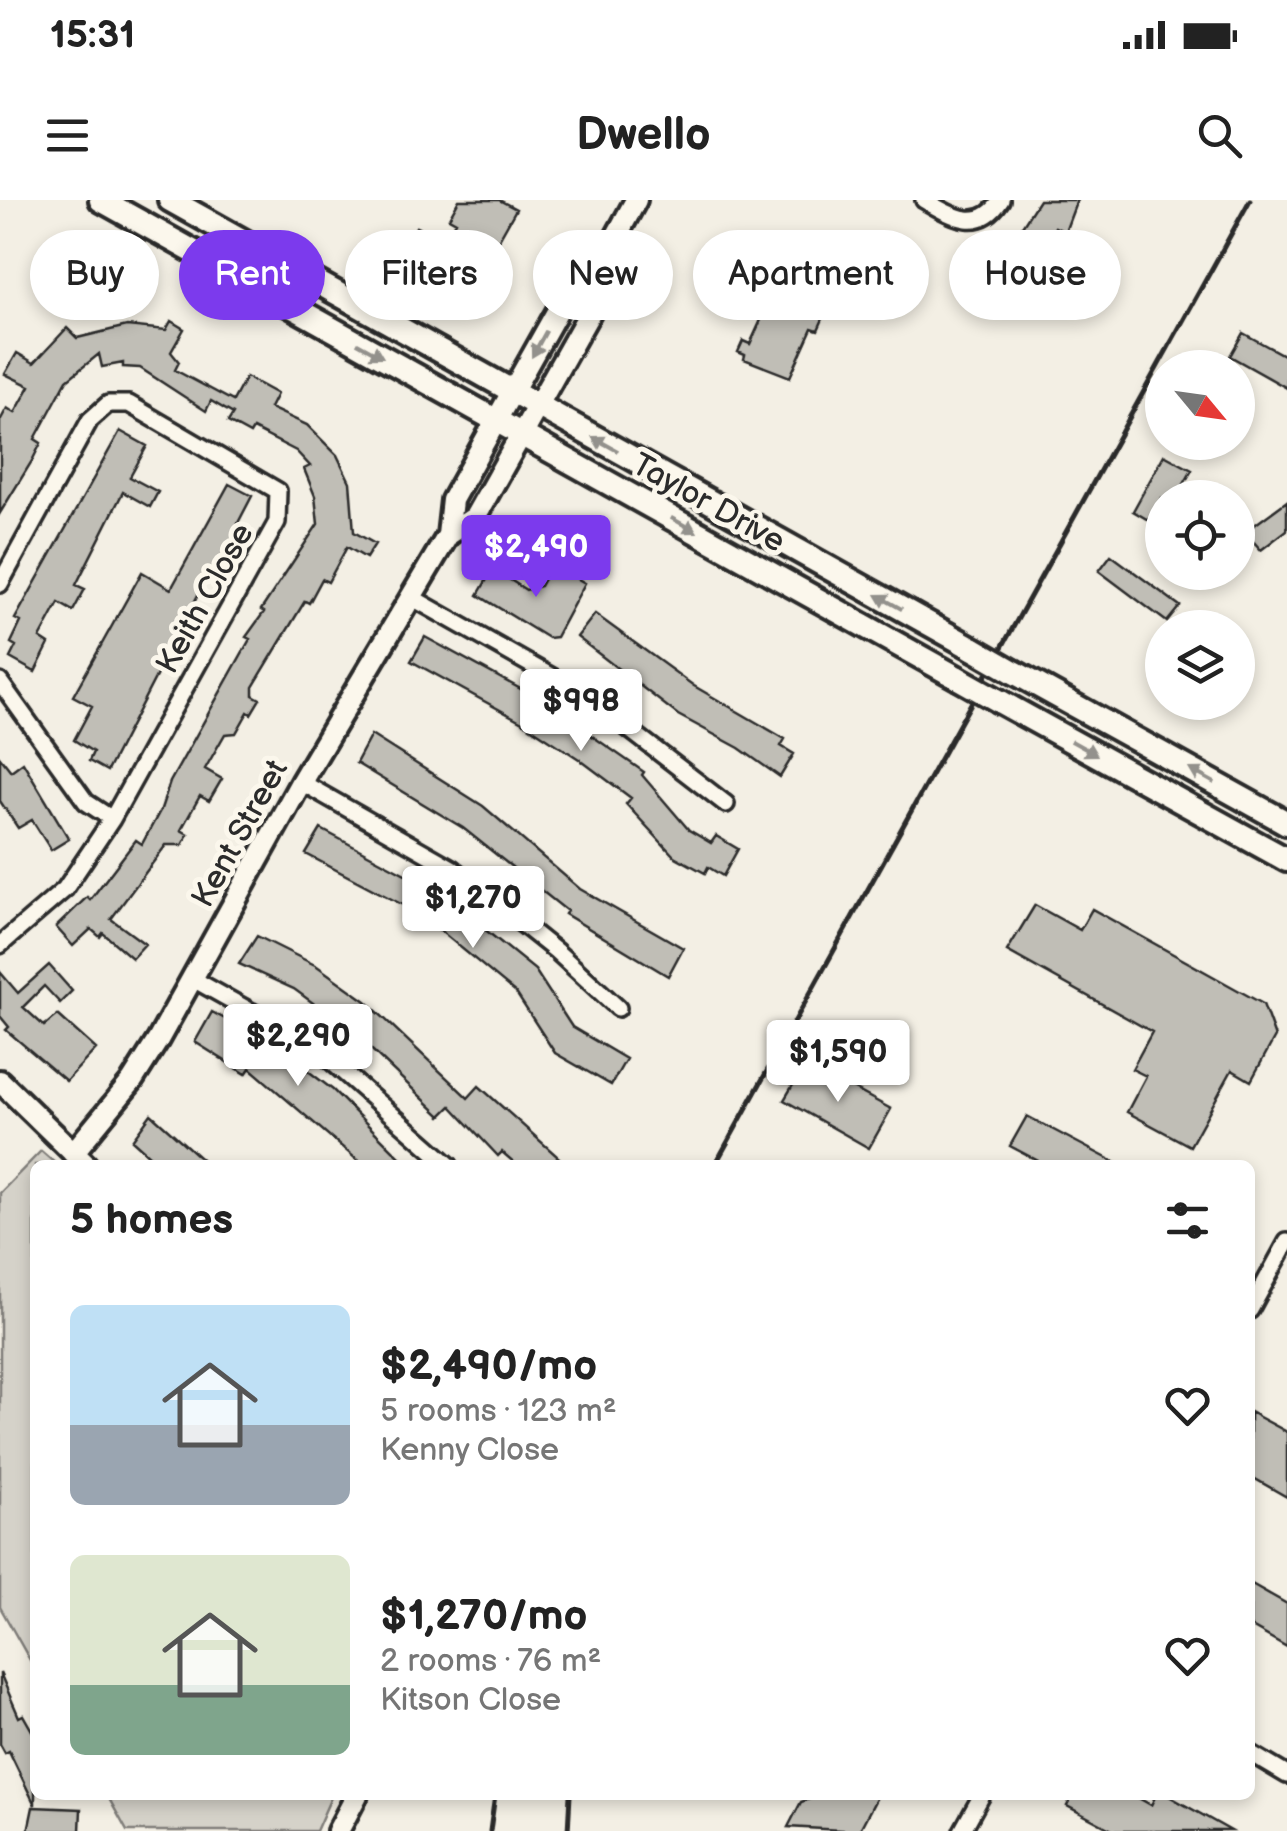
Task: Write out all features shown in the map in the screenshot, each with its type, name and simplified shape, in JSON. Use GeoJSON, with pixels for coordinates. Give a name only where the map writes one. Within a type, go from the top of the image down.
{"type":"FeatureCollection","features":[{"type":"Feature","properties":{"kind":"main road","name":"Taylor Drive"},"geometry":{"type":"LineString","coordinates":[[101,200],[1287,860]]}},
{"type":"Feature","properties":{"kind":"main road","name":"Taylor Drive"},"geometry":{"type":"LineString","coordinates":[[170,200],[1287,823]]}},
{"type":"Feature","properties":{"kind":"street"},"geometry":{"type":"LineString","coordinates":[[620,230],[636,200]]}},
{"type":"Feature","properties":{"kind":"street"},"geometry":{"type":"LineString","coordinates":[[924,200],[970,221],[984,218],[1001,200]]}},
{"type":"Feature","properties":{"kind":"street","name":"Kent Street"},"geometry":{"type":"LineString","coordinates":[[79,1159],[132,1081],[193,978],[301,782],[448,535],[452,500],[552,320]]}},
{"type":"Feature","properties":{"kind":"street","name":"Kent Street"},"geometry":{"type":"LineString","coordinates":[[448,535],[475,517],[586,320]]}},
{"type":"Feature","properties":{"kind":"street","name":"Keith Close"},"geometry":{"type":"LineString","coordinates":[[0,584],[90,420],[108,404],[129,404],[278,491],[277,522],[112,819],[65,889],[0,945]]}},
{"type":"Feature","properties":{"kind":"street"},"geometry":{"type":"LineString","coordinates":[[411,597],[586,696],[726,804]]}},
{"type":"Feature","properties":{"kind":"street"},"geometry":{"type":"LineString","coordinates":[[0,682],[86,802],[112,819]]}},
{"type":"Feature","properties":{"kind":"street"},"geometry":{"type":"LineString","coordinates":[[301,782],[452,868],[556,951],[618,1008]]}},
{"type":"Feature","properties":{"kind":"street"},"geometry":{"type":"LineString","coordinates":[[193,978],[315,1047],[443,1160]]}},
{"type":"Feature","properties":{"kind":"street"},"geometry":{"type":"LineString","coordinates":[[0,1081],[79,1159]]}},
{"type":"Feature","properties":{"kind":"street"},"geometry":{"type":"LineString","coordinates":[[1255,1301],[1287,1242]]}},
{"type":"Feature","properties":{"kind":"street"},"geometry":{"type":"LineString","coordinates":[[1255,1756],[1287,1775]]}},
{"type":"Feature","properties":{"kind":"street"},"geometry":{"type":"LineString","coordinates":[[338,1831],[354,1800]]}},
{"type":"Feature","properties":{"kind":"street"},"geometry":{"type":"LineString","coordinates":[[962,1831],[979,1800]]}},
{"type":"Feature","properties":{"kind":"shaded area"},"geometry":{"type":"Polygon","coordinates":[[[41,1151],[51,1160],[32,1160],[41,1151]]]}},
{"type":"Feature","properties":{"kind":"shaded area"},"geometry":{"type":"Polygon","coordinates":[[[30,1162],[30,1660],[0,1607],[0,1193],[30,1162]]]}},
{"type":"Feature","properties":{"kind":"shaded area"},"geometry":{"type":"Polygon","coordinates":[[[110,1800],[330,1800],[316,1831],[127,1831],[110,1800]]]}},
{"type":"Feature","properties":{"kind":"building"},"geometry":{"type":"Polygon","coordinates":[[[459,200],[499,200],[516,209],[504,230],[451,230],[456,222],[449,218],[459,200]]]}},
{"type":"Feature","properties":{"kind":"building"},"geometry":{"type":"Polygon","coordinates":[[[1039,200],[1077,200],[1066,230],[1020,230],[1039,200]]]}},
{"type":"Feature","properties":{"kind":"building"},"geometry":{"type":"Polygon","coordinates":[[[761,320],[822,320],[818,330],[812,328],[790,377],[744,359],[745,355],[738,352],[743,341],[750,344],[761,320]]]}},
{"type":"Feature","properties":{"kind":"building"},"geometry":{"type":"Polygon","coordinates":[[[171,321],[184,329],[171,352],[179,362],[175,370],[233,401],[246,377],[277,394],[270,408],[307,425],[337,455],[350,482],[354,532],[375,544],[366,558],[347,547],[328,582],[322,579],[309,603],[305,601],[253,687],[253,695],[260,699],[236,733],[225,734],[205,769],[222,779],[209,801],[200,796],[181,830],[188,834],[182,845],[166,845],[111,919],[145,944],[132,958],[103,933],[100,937],[91,929],[73,946],[56,927],[87,897],[90,900],[136,840],[142,844],[170,782],[250,639],[246,637],[318,524],[315,496],[304,469],[310,466],[296,451],[253,429],[250,434],[228,422],[233,414],[211,401],[206,411],[140,368],[123,367],[123,363],[102,367],[99,354],[67,380],[35,439],[41,443],[32,461],[0,513],[0,421],[7,408],[15,413],[30,386],[5,374],[17,353],[34,363],[67,328],[77,338],[127,326],[166,330],[171,321]]]}},
{"type":"Feature","properties":{"kind":"building"},"geometry":{"type":"Polygon","coordinates":[[[1243,333],[1287,357],[1287,388],[1255,370],[1255,350],[1233,350],[1243,333]]]}},
{"type":"Feature","properties":{"kind":"building"},"geometry":{"type":"Polygon","coordinates":[[[120,431],[147,446],[130,477],[158,492],[150,507],[123,492],[76,585],[85,589],[73,611],[59,603],[40,638],[49,644],[35,672],[10,658],[16,646],[11,643],[21,622],[15,619],[120,431]]]}},
{"type":"Feature","properties":{"kind":"building"},"geometry":{"type":"Polygon","coordinates":[[[1161,460],[1173,460],[1192,470],[1186,480],[1150,480],[1161,460]]]}},
{"type":"Feature","properties":{"kind":"building"},"geometry":{"type":"Polygon","coordinates":[[[229,484],[252,496],[238,523],[243,526],[216,571],[212,568],[107,771],[89,761],[93,752],[74,740],[92,706],[73,696],[142,572],[171,589],[229,484]]]}},
{"type":"Feature","properties":{"kind":"building"},"geometry":{"type":"Polygon","coordinates":[[[1145,489],[1145,518],[1133,511],[1145,489]]]}},
{"type":"Feature","properties":{"kind":"building"},"geometry":{"type":"Polygon","coordinates":[[[1287,501],[1287,530],[1261,550],[1255,543],[1255,525],[1287,501]]]}},
{"type":"Feature","properties":{"kind":"building"},"geometry":{"type":"Polygon","coordinates":[[[1111,555],[1145,580],[1145,590],[1158,590],[1180,606],[1177,610],[1151,610],[1099,571],[1111,555]]]}},
{"type":"Feature","properties":{"kind":"building"},"geometry":{"type":"Polygon","coordinates":[[[552,564],[585,583],[556,637],[548,638],[478,595],[493,569],[526,590],[540,586],[552,564]]]}},
{"type":"Feature","properties":{"kind":"building"},"geometry":{"type":"Polygon","coordinates":[[[595,614],[694,686],[785,739],[781,746],[794,754],[780,777],[739,748],[678,715],[577,637],[595,614]]]}},
{"type":"Feature","properties":{"kind":"building"},"geometry":{"type":"Polygon","coordinates":[[[425,637],[539,699],[644,772],[642,775],[689,830],[711,843],[716,836],[738,849],[723,876],[708,867],[705,873],[674,856],[626,804],[631,798],[579,759],[524,723],[411,661],[425,637]]]}},
{"type":"Feature","properties":{"kind":"building"},"geometry":{"type":"Polygon","coordinates":[[[371,735],[483,806],[580,889],[683,948],[668,976],[565,914],[567,911],[463,828],[356,763],[371,735]]]}},
{"type":"Feature","properties":{"kind":"building"},"geometry":{"type":"Polygon","coordinates":[[[0,757],[11,771],[23,762],[69,839],[51,850],[32,820],[18,828],[0,801],[0,757]]]}},
{"type":"Feature","properties":{"kind":"building"},"geometry":{"type":"Polygon","coordinates":[[[321,829],[437,891],[535,970],[572,1027],[626,1059],[611,1085],[555,1053],[516,993],[420,914],[306,854],[321,829]]]}},
{"type":"Feature","properties":{"kind":"building"},"geometry":{"type":"Polygon","coordinates":[[[1035,905],[1080,930],[1092,909],[1263,1004],[1275,1037],[1251,1081],[1232,1070],[1190,1146],[1127,1112],[1146,1076],[1132,1069],[1152,1032],[1007,951],[1035,905]]]}},
{"type":"Feature","properties":{"kind":"building"},"geometry":{"type":"Polygon","coordinates":[[[257,936],[317,966],[366,1001],[468,1098],[479,1086],[561,1160],[511,1160],[502,1152],[498,1156],[451,1106],[441,1116],[354,1033],[294,989],[239,964],[257,936]]]}},
{"type":"Feature","properties":{"kind":"building"},"geometry":{"type":"Polygon","coordinates":[[[49,965],[72,991],[60,1003],[44,986],[23,1007],[44,1026],[58,1015],[96,1049],[66,1081],[6,1030],[9,1027],[0,1016],[0,972],[18,993],[49,965]]]}},
{"type":"Feature","properties":{"kind":"building"},"geometry":{"type":"Polygon","coordinates":[[[212,1012],[277,1047],[333,1090],[403,1160],[357,1160],[250,1068],[246,1074],[195,1042],[212,1012]]]}},
{"type":"Feature","properties":{"kind":"building"},"geometry":{"type":"Polygon","coordinates":[[[806,1063],[891,1109],[869,1148],[784,1100],[806,1063]]]}},
{"type":"Feature","properties":{"kind":"building"},"geometry":{"type":"Polygon","coordinates":[[[151,1114],[202,1160],[154,1160],[132,1140],[151,1114]]]}},
{"type":"Feature","properties":{"kind":"building"},"geometry":{"type":"Polygon","coordinates":[[[1027,1116],[1111,1160],[1037,1160],[1010,1146],[1027,1116]]]}},
{"type":"Feature","properties":{"kind":"building"},"geometry":{"type":"Polygon","coordinates":[[[1255,1415],[1287,1432],[1287,1497],[1255,1479],[1255,1415]]]}},
{"type":"Feature","properties":{"kind":"building"},"geometry":{"type":"Polygon","coordinates":[[[1255,1586],[1287,1604],[1287,1647],[1255,1629],[1255,1586]]]}},
{"type":"Feature","properties":{"kind":"building"},"geometry":{"type":"Polygon","coordinates":[[[0,1673],[19,1717],[23,1715],[30,1727],[30,1795],[9,1751],[5,1753],[0,1744],[0,1673]]]}},
{"type":"Feature","properties":{"kind":"building"},"geometry":{"type":"Polygon","coordinates":[[[875,1800],[859,1831],[788,1827],[801,1802],[875,1800]]]}},
{"type":"Feature","properties":{"kind":"building"},"geometry":{"type":"Polygon","coordinates":[[[1070,1800],[1142,1800],[1151,1805],[1154,1800],[1176,1800],[1231,1831],[1114,1831],[1067,1806],[1070,1800]]]}},
{"type":"Feature","properties":{"kind":"building"},"geometry":{"type":"Polygon","coordinates":[[[33,1807],[81,1809],[80,1831],[28,1831],[33,1807]]]}},
{"type":"Feature","properties":{"kind":"railway"},"geometry":{"type":"LineString","coordinates":[[718,1160],[1250,200]]}},
{"type":"Feature","properties":{"kind":"railway"},"geometry":{"type":"LineString","coordinates":[[490,1831],[494,1800]]}},
{"type":"Feature","properties":{"kind":"railway"},"geometry":{"type":"LineString","coordinates":[[568,1831],[570,1800]]}}]}
